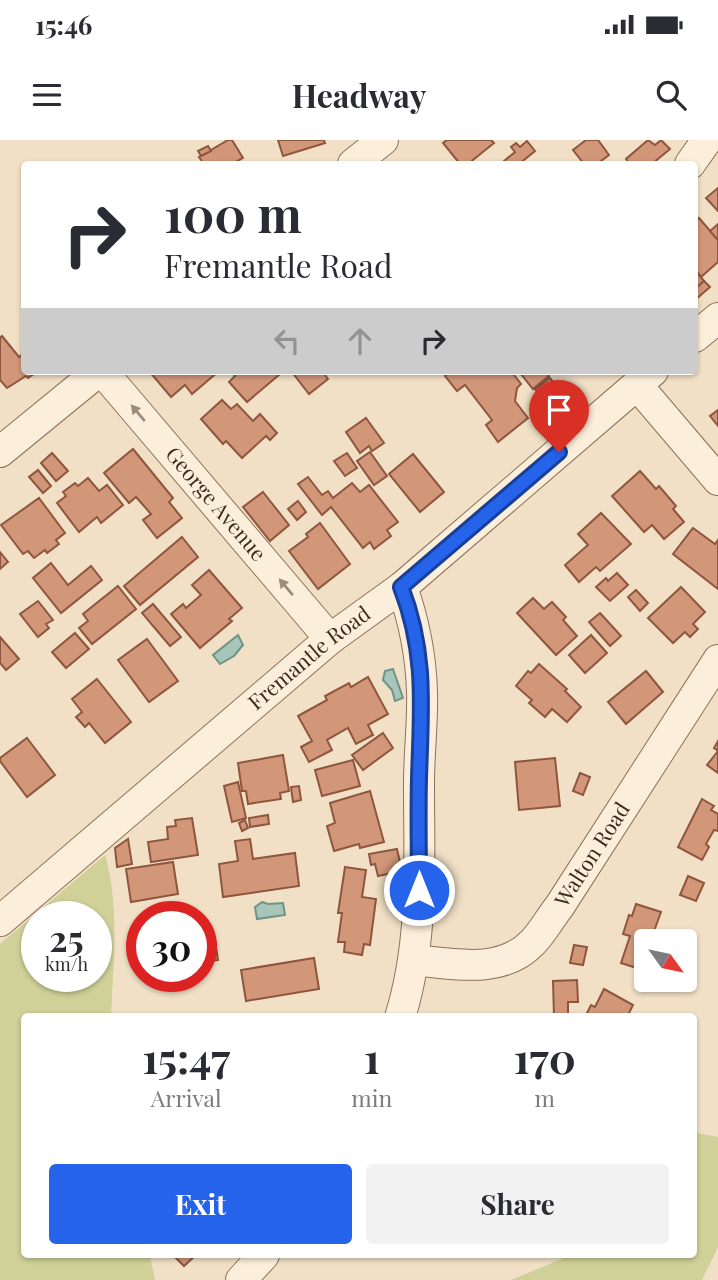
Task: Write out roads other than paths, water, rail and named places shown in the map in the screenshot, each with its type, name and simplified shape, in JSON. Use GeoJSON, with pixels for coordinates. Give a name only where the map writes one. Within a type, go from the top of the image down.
{"type":"FeatureCollection","features":[{"type":"Feature","properties":{"kind":"street"},"geometry":{"type":"LineString","coordinates":[[356,161],[383,140]]}},
{"type":"Feature","properties":{"kind":"street"},"geometry":{"type":"LineString","coordinates":[[692,161],[707,140]]}},
{"type":"Feature","properties":{"kind":"street"},"geometry":{"type":"LineString","coordinates":[[698,335],[718,318]]}},
{"type":"Feature","properties":{"kind":"street"},"geometry":{"type":"LineString","coordinates":[[0,452],[95,375]]}},
{"type":"Feature","properties":{"kind":"street","name":"George Avenue"},"geometry":{"type":"LineString","coordinates":[[103,375],[330,639]]}},
{"type":"Feature","properties":{"kind":"street"},"geometry":{"type":"LineString","coordinates":[[645,378],[718,480]]}},
{"type":"Feature","properties":{"kind":"street","name":"Fremantle Road"},"geometry":{"type":"LineString","coordinates":[[0,921],[330,639],[401,587],[645,378]]}},
{"type":"Feature","properties":{"kind":"street"},"geometry":{"type":"LineString","coordinates":[[401,587],[413,619],[422,692],[419,890],[414,960],[401,1013]]}},
{"type":"Feature","properties":{"kind":"street","name":"Walton Road"},"geometry":{"type":"LineString","coordinates":[[414,960],[491,965],[515,957],[533,942],[559,907],[718,660]]}},
{"type":"Feature","properties":{"kind":"street"},"geometry":{"type":"LineString","coordinates":[[241,1280],[261,1258]]}}]}
